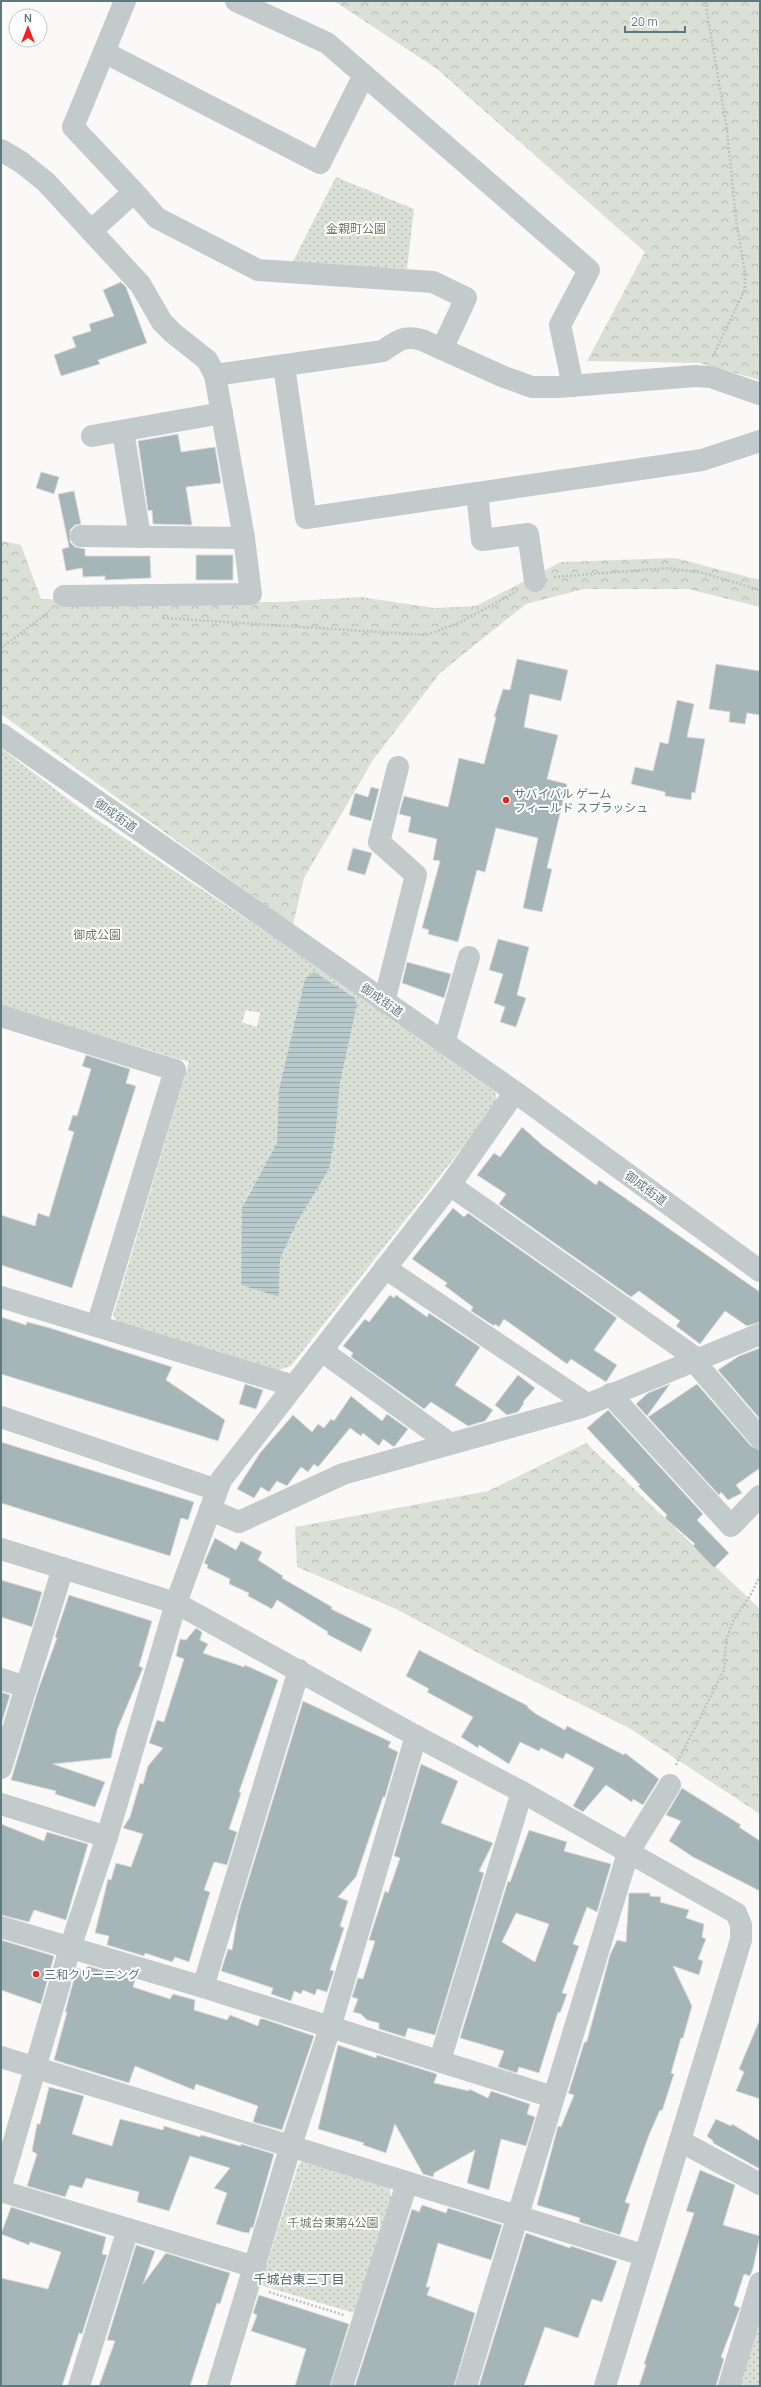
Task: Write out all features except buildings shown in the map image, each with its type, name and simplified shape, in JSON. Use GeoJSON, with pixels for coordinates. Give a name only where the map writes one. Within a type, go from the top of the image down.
{"type":"FeatureCollection","features":[{"type":"Feature","properties":{"kind":"street"},"geometry":{"type":"LineString","coordinates":[[125,1],[73,127],[158,218],[258,270],[433,282],[466,298],[442,349]]}},
{"type":"Feature","properties":{"kind":"street"},"geometry":{"type":"LineString","coordinates":[[236,1],[327,43],[589,270],[560,325],[572,386]]}},
{"type":"Feature","properties":{"kind":"street"},"geometry":{"type":"LineString","coordinates":[[104,52],[320,164],[364,75]]}},
{"type":"Feature","properties":{"kind":"street"},"geometry":{"type":"LineString","coordinates":[[1,150],[21,162],[46,182],[140,284],[162,322],[173,333],[207,360],[216,375],[244,538],[251,594],[58,603]]}},
{"type":"Feature","properties":{"kind":"street"},"geometry":{"type":"LineString","coordinates":[[91,231],[134,192]]}},
{"type":"Feature","properties":{"kind":"street"},"geometry":{"type":"LineString","coordinates":[[216,375],[383,351],[396,341],[410,337],[442,349],[504,377],[532,387],[572,386],[703,376],[760,394]]}},
{"type":"Feature","properties":{"kind":"street"},"geometry":{"type":"LineString","coordinates":[[284,366],[306,518],[702,460],[760,441]]}},
{"type":"Feature","properties":{"kind":"street"},"geometry":{"type":"LineString","coordinates":[[92,436],[222,413]]}},
{"type":"Feature","properties":{"kind":"street"},"geometry":{"type":"LineString","coordinates":[[123,431],[140,537]]}},
{"type":"Feature","properties":{"kind":"street"},"geometry":{"type":"LineString","coordinates":[[478,493],[482,540],[528,534],[535,581]]}},
{"type":"Feature","properties":{"kind":"street"},"geometry":{"type":"LineString","coordinates":[[81,536],[244,538]]}},
{"type":"Feature","properties":{"kind":"street","name":"御成街道"},"geometry":{"type":"LineString","coordinates":[[1,734],[515,1092],[760,1270]]}},
{"type":"Feature","properties":{"kind":"street"},"geometry":{"type":"LineString","coordinates":[[384,1002],[416,875],[379,842],[398,767]]}},
{"type":"Feature","properties":{"kind":"street"},"geometry":{"type":"LineString","coordinates":[[444,1043],[469,957]]}},
{"type":"Feature","properties":{"kind":"street"},"geometry":{"type":"LineString","coordinates":[[1,1016],[175,1070],[97,1326]]}},
{"type":"Feature","properties":{"kind":"street"},"geometry":{"type":"LineString","coordinates":[[1,2186],[70,1948],[107,1836],[176,1603],[221,1480],[450,1185],[515,1092]]}},
{"type":"Feature","properties":{"kind":"street"},"geometry":{"type":"LineString","coordinates":[[450,1185],[695,1359],[760,1438]]}},
{"type":"Feature","properties":{"kind":"street"},"geometry":{"type":"LineString","coordinates":[[385,1268],[587,1404]]}},
{"type":"Feature","properties":{"kind":"street"},"geometry":{"type":"LineString","coordinates":[[1,1297],[294,1386]]}},
{"type":"Feature","properties":{"kind":"street"},"geometry":{"type":"LineString","coordinates":[[210,1510],[239,1522],[343,1474],[587,1404],[695,1359],[760,1334]]}},
{"type":"Feature","properties":{"kind":"street"},"geometry":{"type":"LineString","coordinates":[[322,1350],[449,1443]]}},
{"type":"Feature","properties":{"kind":"street"},"geometry":{"type":"LineString","coordinates":[[610,1394],[731,1526],[760,1496]]}},
{"type":"Feature","properties":{"kind":"street"},"geometry":{"type":"LineString","coordinates":[[1,1417],[217,1490]]}},
{"type":"Feature","properties":{"kind":"street"},"geometry":{"type":"LineString","coordinates":[[1,1549],[176,1603],[416,1736],[522,1792],[736,1913],[740,1925],[741,1940],[680,2141],[643,2255],[605,2386]]}},
{"type":"Feature","properties":{"kind":"street"},"geometry":{"type":"LineString","coordinates":[[1,1768],[63,1568]]}},
{"type":"Feature","properties":{"kind":"street"},"geometry":{"type":"LineString","coordinates":[[203,1987],[299,1670]]}},
{"type":"Feature","properties":{"kind":"street"},"geometry":{"type":"LineString","coordinates":[[1,1679],[26,1687]]}},
{"type":"Feature","properties":{"kind":"street"},"geometry":{"type":"LineString","coordinates":[[218,2386],[291,2145],[330,2028],[416,1736]]}},
{"type":"Feature","properties":{"kind":"street"},"geometry":{"type":"LineString","coordinates":[[466,2386],[628,1852],[670,1785]]}},
{"type":"Feature","properties":{"kind":"street"},"geometry":{"type":"LineString","coordinates":[[440,2060],[522,1792]]}},
{"type":"Feature","properties":{"kind":"street"},"geometry":{"type":"LineString","coordinates":[[1,1804],[107,1836]]}},
{"type":"Feature","properties":{"kind":"street"},"geometry":{"type":"LineString","coordinates":[[1,1927],[203,1987],[330,2028],[440,2060],[553,2097]]}},
{"type":"Feature","properties":{"kind":"street"},"geometry":{"type":"LineString","coordinates":[[1,2057],[291,2145],[407,2183],[643,2255]]}},
{"type":"Feature","properties":{"kind":"street"},"geometry":{"type":"LineString","coordinates":[[680,2141],[760,2184]]}},
{"type":"Feature","properties":{"kind":"street"},"geometry":{"type":"LineString","coordinates":[[342,2386],[407,2183]]}},
{"type":"Feature","properties":{"kind":"street"},"geometry":{"type":"LineString","coordinates":[[1,2191],[128,2229],[252,2276]]}},
{"type":"Feature","properties":{"kind":"street"},"geometry":{"type":"LineString","coordinates":[[80,2386],[128,2229]]}},
{"type":"Feature","properties":{"kind":"street"},"geometry":{"type":"LineString","coordinates":[[729,2386],[756,2309],[760,2283]]}},
{"type":"Feature","properties":{"kind":"path"},"geometry":{"type":"LineString","coordinates":[[703,376],[745,288],[728,129],[705,1]]}},
{"type":"Feature","properties":{"kind":"path"},"geometry":{"type":"LineString","coordinates":[[157,617],[426,635],[461,622],[539,578],[668,568],[704,573],[760,590]]}},
{"type":"Feature","properties":{"kind":"path"},"geometry":{"type":"LineString","coordinates":[[1,648],[58,603]]}},
{"type":"Feature","properties":{"kind":"path"},"geometry":{"type":"LineString","coordinates":[[670,1785],[674,1769],[724,1670],[726,1641],[734,1621],[750,1596],[760,1576]]}},
{"type":"Feature","properties":{"kind":"path"},"geometry":{"type":"LineString","coordinates":[[252,2276],[363,2321]]}},
{"type":"Feature","properties":{"kind":"green space"},"geometry":{"type":"Polygon","coordinates":[[[334,1],[760,1],[760,380],[700,363],[587,361],[645,252],[437,69],[334,1]]]}},
{"type":"Feature","properties":{"kind":"green space","name":"金親町公園"},"geometry":{"type":"Polygon","coordinates":[[[336,177],[414,209],[407,269],[292,263],[336,177]]]}},
{"type":"Feature","properties":{"kind":"green space"},"geometry":{"type":"Polygon","coordinates":[[[3,541],[21,545],[41,599],[278,602],[361,597],[434,608],[476,606],[561,562],[675,558],[760,580],[760,607],[688,589],[584,589],[526,604],[440,673],[373,760],[304,878],[293,925],[1,714],[1,544],[3,541]]]}},
{"type":"Feature","properties":{"kind":"green space","name":"御成公園"},"geometry":{"type":"Polygon","coordinates":[[[1,748],[84,811],[278,940],[495,1092],[498,1102],[291,1366],[279,1370],[117,1321],[113,1316],[189,1062],[1,1005],[1,748]],[[357,1005],[244,1202],[241,1285],[279,1296],[280,1259],[336,1130],[340,1083],[357,1005]],[[246,1010],[242,1022],[257,1027],[260,1013],[246,1010]]]}},
{"type":"Feature","properties":{"kind":"green space"},"geometry":{"type":"Polygon","coordinates":[[[586,1443],[760,1609],[760,1814],[629,1728],[501,1665],[396,1609],[297,1567],[295,1527],[488,1491],[586,1443]]]}},
{"type":"Feature","properties":{"kind":"green space","name":"千城台東第4公園"},"geometry":{"type":"Polygon","coordinates":[[[305,2160],[389,2186],[392,2202],[354,2313],[260,2285],[299,2163],[305,2160]]]}},
{"type":"Feature","properties":{"kind":"green space"},"geometry":{"type":"Polygon","coordinates":[[[760,2320],[760,2386],[739,2386],[760,2320]]]}},
{"type":"Feature","properties":{"kind":"shaded area"},"geometry":{"type":"Polygon","coordinates":[[[314,972],[355,998],[357,1005],[340,1083],[336,1130],[329,1169],[296,1224],[280,1259],[279,1297],[241,1285],[242,1207],[277,1143],[279,1090],[305,979],[314,972]]]}},
{"type":"Feature","properties":{"kind":"place","name":"サバイバル ゲーム フィールド スプラッシュ"},"geometry":{"type":"Point","coordinates":[506,800]}},
{"type":"Feature","properties":{"kind":"place","name":"三和クリーニング"},"geometry":{"type":"Point","coordinates":[36,1974]}},
{"type":"Feature","properties":{"kind":"district","name":"千城台東三丁目"},"geometry":{"type":"Point","coordinates":[299,2279]}}]}
